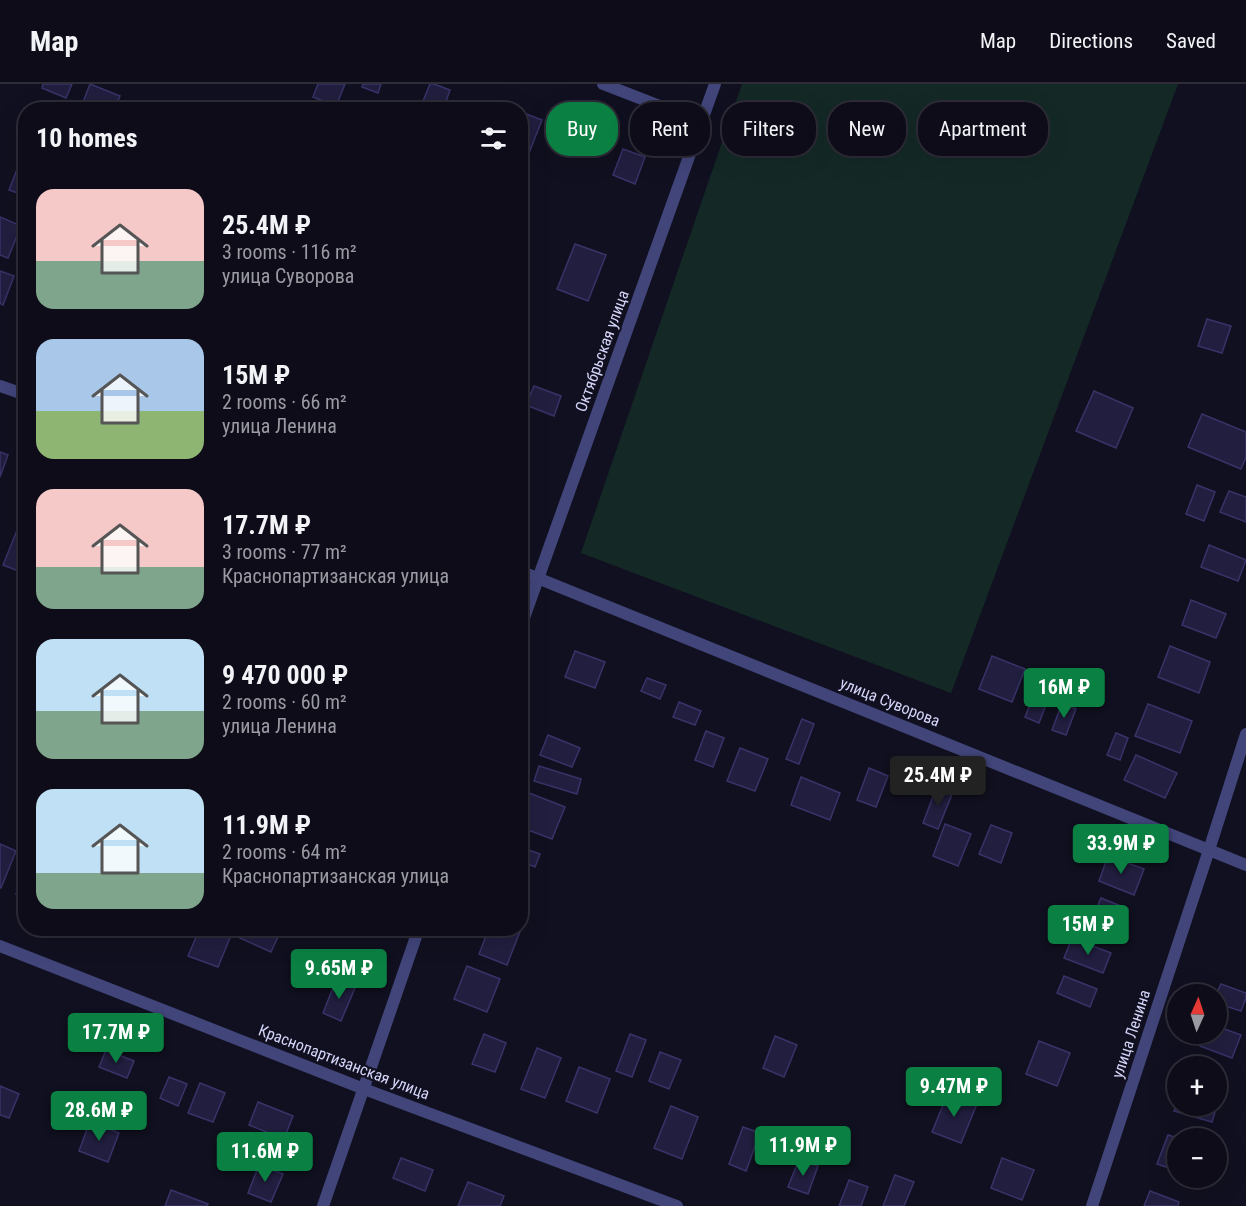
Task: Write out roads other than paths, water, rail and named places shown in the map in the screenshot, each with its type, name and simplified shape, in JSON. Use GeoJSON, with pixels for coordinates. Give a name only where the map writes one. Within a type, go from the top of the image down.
{"type":"FeatureCollection","features":[{"type":"Feature","properties":{"kind":"street"},"geometry":{"type":"LineString","coordinates":[[603,84],[649,102]]}},
{"type":"Feature","properties":{"kind":"street","name":"Октябрьская улица"},"geometry":{"type":"LineString","coordinates":[[708,102],[715,84]]}},
{"type":"Feature","properties":{"kind":"street","name":"Октябрьская улица"},"geometry":{"type":"LineString","coordinates":[[528,606],[689,156]]}},
{"type":"Feature","properties":{"kind":"street"},"geometry":{"type":"LineString","coordinates":[[0,386],[18,392]]}},
{"type":"Feature","properties":{"kind":"street","name":"улица Суворова"},"geometry":{"type":"LineString","coordinates":[[528,574],[1246,865]]}},
{"type":"Feature","properties":{"kind":"street","name":"улица Ленина"},"geometry":{"type":"LineString","coordinates":[[1092,1206],[1246,734]]}},
{"type":"Feature","properties":{"kind":"street"},"geometry":{"type":"LineString","coordinates":[[323,1206],[416,936]]}},
{"type":"Feature","properties":{"kind":"street","name":"Краснопартизанская улица"},"geometry":{"type":"LineString","coordinates":[[0,946],[364,1089],[677,1206]]}}]}
